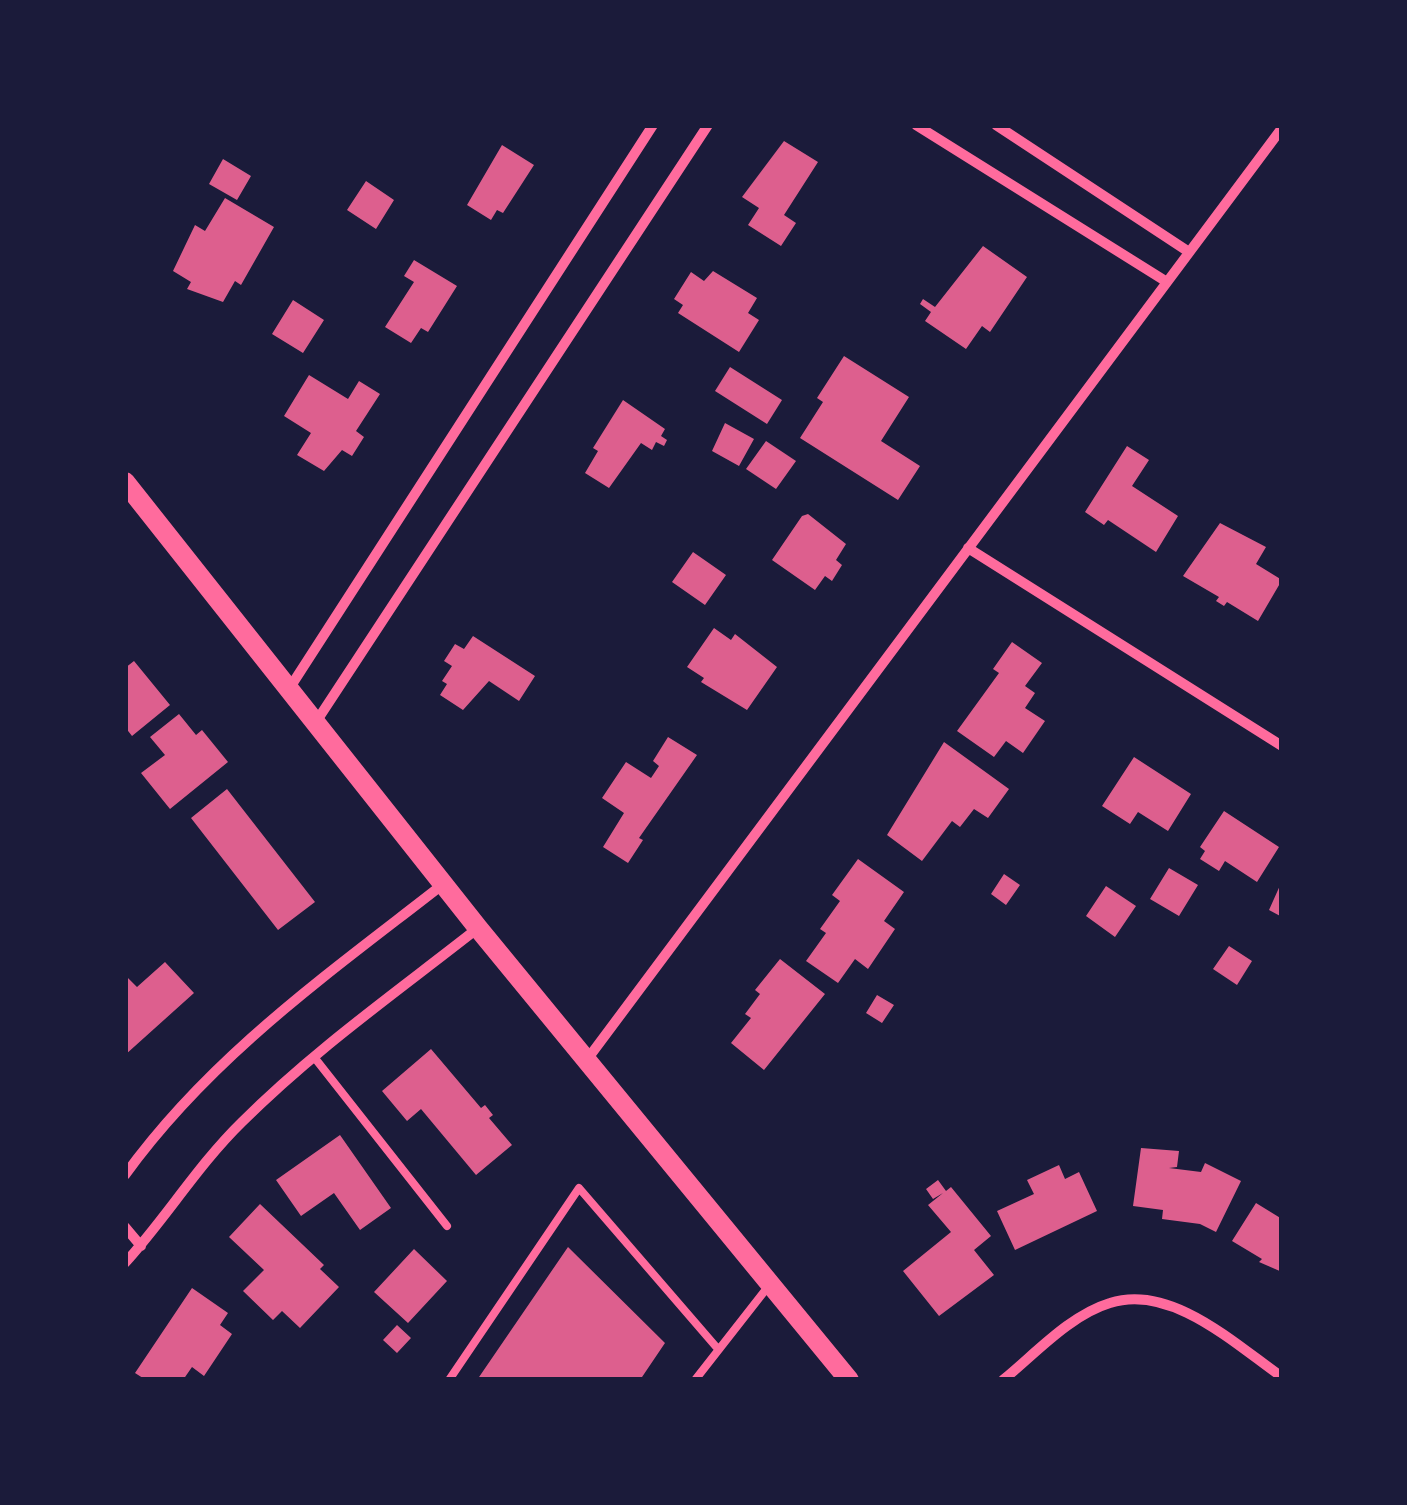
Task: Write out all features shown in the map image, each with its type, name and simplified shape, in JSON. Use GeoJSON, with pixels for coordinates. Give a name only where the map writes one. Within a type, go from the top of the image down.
{"type":"FeatureCollection","features":[{"type":"Feature","properties":{"kind":"main road"},"geometry":{"type":"LineString","coordinates":[[125,482],[478,928],[849,1380]]}},
{"type":"Feature","properties":{"kind":"street"},"geometry":{"type":"LineString","coordinates":[[289,689],[653,125]]}},
{"type":"Feature","properties":{"kind":"street"},"geometry":{"type":"LineString","coordinates":[[315,723],[708,125]]}},
{"type":"Feature","properties":{"kind":"street"},"geometry":{"type":"LineString","coordinates":[[916,125],[1167,282]]}},
{"type":"Feature","properties":{"kind":"street"},"geometry":{"type":"LineString","coordinates":[[996,125],[1190,252]]}},
{"type":"Feature","properties":{"kind":"street"},"geometry":{"type":"LineString","coordinates":[[586,1061],[1282,128]]}},
{"type":"Feature","properties":{"kind":"street"},"geometry":{"type":"LineString","coordinates":[[968,548],[1282,746]]}},
{"type":"Feature","properties":{"kind":"street"},"geometry":{"type":"LineString","coordinates":[[125,1174],[160,1127],[260,1027],[443,884]]}},
{"type":"Feature","properties":{"kind":"street"},"geometry":{"type":"LineString","coordinates":[[125,1263],[197,1170],[314,1057],[478,928]]}},
{"type":"Feature","properties":{"kind":"street"},"geometry":{"type":"LineString","coordinates":[[125,1228],[141,1246]]}},
{"type":"Feature","properties":{"kind":"street"},"geometry":{"type":"LineString","coordinates":[[1003,1380],[1076,1321],[1109,1303],[1128,1299],[1176,1308],[1282,1377]]}},
{"type":"Feature","properties":{"kind":"lane"},"geometry":{"type":"LineString","coordinates":[[314,1057],[447,1226]]}},
{"type":"Feature","properties":{"kind":"lane"},"geometry":{"type":"LineString","coordinates":[[449,1380],[579,1188],[718,1349]]}},
{"type":"Feature","properties":{"kind":"lane"},"geometry":{"type":"LineString","coordinates":[[695,1380],[770,1284]]}},
{"type":"Feature","properties":{"kind":"building"},"geometry":{"type":"Polygon","coordinates":[[[784,141],[818,162],[784,215],[796,223],[781,246],[748,225],[759,208],[742,197],[784,141]]]}},
{"type":"Feature","properties":{"kind":"building"},"geometry":{"type":"Polygon","coordinates":[[[502,145],[534,165],[503,213],[497,210],[491,220],[467,205],[502,145]]]}},
{"type":"Feature","properties":{"kind":"building"},"geometry":{"type":"Polygon","coordinates":[[[223,159],[251,176],[237,200],[209,184],[223,159]]]}},
{"type":"Feature","properties":{"kind":"building"},"geometry":{"type":"Polygon","coordinates":[[[366,181],[394,200],[376,229],[347,210],[366,181]]]}},
{"type":"Feature","properties":{"kind":"building"},"geometry":{"type":"Polygon","coordinates":[[[225,198],[274,227],[241,285],[235,281],[223,302],[187,289],[191,282],[173,271],[195,225],[205,231],[225,198]]]}},
{"type":"Feature","properties":{"kind":"building"},"geometry":{"type":"Polygon","coordinates":[[[983,246],[1027,277],[990,332],[982,326],[966,349],[925,321],[931,312],[920,304],[923,299],[935,307],[983,246]]]}},
{"type":"Feature","properties":{"kind":"building"},"geometry":{"type":"Polygon","coordinates":[[[414,260],[457,286],[428,332],[421,328],[411,343],[385,327],[414,282],[404,276],[414,260]]]}},
{"type":"Feature","properties":{"kind":"building"},"geometry":{"type":"Polygon","coordinates":[[[713,271],[757,298],[748,313],[759,320],[739,352],[678,313],[683,305],[674,299],[691,272],[704,281],[713,271]]]}},
{"type":"Feature","properties":{"kind":"building"},"geometry":{"type":"Polygon","coordinates":[[[293,300],[324,320],[303,353],[272,334],[293,300]]]}},
{"type":"Feature","properties":{"kind":"building"},"geometry":{"type":"Polygon","coordinates":[[[844,356],[909,397],[881,441],[920,466],[898,500],[800,438],[823,402],[817,398],[844,356]]]}},
{"type":"Feature","properties":{"kind":"building"},"geometry":{"type":"Polygon","coordinates":[[[730,367],[782,400],[767,424],[715,391],[730,367]]]}},
{"type":"Feature","properties":{"kind":"building"},"geometry":{"type":"Polygon","coordinates":[[[309,375],[348,399],[359,381],[380,394],[356,431],[364,437],[352,456],[342,450],[324,471],[297,455],[311,433],[284,416],[309,375]]]}},
{"type":"Feature","properties":{"kind":"building"},"geometry":{"type":"Polygon","coordinates":[[[623,400],[665,429],[661,436],[667,440],[664,446],[656,442],[652,450],[641,443],[609,488],[585,473],[598,451],[593,448],[623,400]]]}},
{"type":"Feature","properties":{"kind":"building"},"geometry":{"type":"Polygon","coordinates":[[[725,423],[754,439],[739,466],[712,451],[725,423]]]}},
{"type":"Feature","properties":{"kind":"building"},"geometry":{"type":"Polygon","coordinates":[[[766,441],[796,461],[776,489],[746,469],[766,441]]]}},
{"type":"Feature","properties":{"kind":"building"},"geometry":{"type":"Polygon","coordinates":[[[1127,446],[1149,460],[1132,486],[1178,516],[1156,552],[1108,520],[1104,525],[1085,512],[1127,446]]]}},
{"type":"Feature","properties":{"kind":"building"},"geometry":{"type":"Polygon","coordinates":[[[808,514],[846,544],[836,560],[842,565],[832,581],[825,576],[815,590],[772,560],[802,516],[808,514]]]}},
{"type":"Feature","properties":{"kind":"building"},"geometry":{"type":"Polygon","coordinates":[[[1220,523],[1266,547],[1256,564],[1282,580],[1258,621],[1227,602],[1224,606],[1216,601],[1219,597],[1183,576],[1220,523]]]}},
{"type":"Feature","properties":{"kind":"building"},"geometry":{"type":"Polygon","coordinates":[[[693,552],[726,575],[705,605],[672,582],[693,552]]]}},
{"type":"Feature","properties":{"kind":"building"},"geometry":{"type":"Polygon","coordinates":[[[714,628],[731,640],[735,634],[777,667],[747,710],[701,682],[704,678],[687,667],[714,628]]]}},
{"type":"Feature","properties":{"kind":"building"},"geometry":{"type":"Polygon","coordinates":[[[473,636],[535,676],[519,701],[489,681],[463,710],[440,695],[447,684],[442,681],[452,666],[444,661],[455,644],[464,649],[473,636]]]}},
{"type":"Feature","properties":{"kind":"building"},"geometry":{"type":"Polygon","coordinates":[[[1012,642],[1042,663],[1025,686],[1035,693],[1025,708],[1045,721],[1023,753],[1006,741],[994,757],[957,731],[999,673],[993,669],[1012,642]]]}},
{"type":"Feature","properties":{"kind":"building"},"geometry":{"type":"Polygon","coordinates":[[[134,661],[170,705],[132,736],[125,727],[125,668],[134,661]]]}},
{"type":"Feature","properties":{"kind":"building"},"geometry":{"type":"Polygon","coordinates":[[[179,714],[196,735],[202,730],[228,762],[170,809],[141,773],[165,755],[150,737],[179,714]]]}},
{"type":"Feature","properties":{"kind":"building"},"geometry":{"type":"Polygon","coordinates":[[[668,737],[697,755],[639,838],[643,840],[628,863],[603,847],[624,813],[602,798],[626,762],[651,778],[659,766],[653,761],[668,737]]]}},
{"type":"Feature","properties":{"kind":"building"},"geometry":{"type":"Polygon","coordinates":[[[944,742],[1009,789],[988,818],[974,809],[960,827],[952,821],[922,861],[887,835],[944,742]]]}},
{"type":"Feature","properties":{"kind":"building"},"geometry":{"type":"Polygon","coordinates":[[[1134,757],[1191,794],[1168,831],[1138,812],[1130,824],[1102,806],[1134,757]]]}},
{"type":"Feature","properties":{"kind":"building"},"geometry":{"type":"Polygon","coordinates":[[[227,789],[315,902],[278,930],[191,818],[227,789]]]}},
{"type":"Feature","properties":{"kind":"building"},"geometry":{"type":"Polygon","coordinates":[[[1224,811],[1279,847],[1257,882],[1225,861],[1219,871],[1200,859],[1205,851],[1200,847],[1224,811]]]}},
{"type":"Feature","properties":{"kind":"building"},"geometry":{"type":"Polygon","coordinates":[[[858,859],[904,892],[884,921],[895,929],[868,969],[855,959],[838,983],[806,961],[826,933],[820,929],[840,901],[832,895],[858,859]]]}},
{"type":"Feature","properties":{"kind":"building"},"geometry":{"type":"Polygon","coordinates":[[[1169,868],[1198,885],[1179,916],[1150,899],[1169,868]]]}},
{"type":"Feature","properties":{"kind":"building"},"geometry":{"type":"Polygon","coordinates":[[[1004,874],[1020,885],[1006,905],[991,894],[1004,874]]]}},
{"type":"Feature","properties":{"kind":"building"},"geometry":{"type":"Polygon","coordinates":[[[1282,881],[1282,917],[1269,910],[1282,881]]]}},
{"type":"Feature","properties":{"kind":"building"},"geometry":{"type":"Polygon","coordinates":[[[1106,886],[1136,906],[1115,937],[1086,916],[1106,886]]]}},
{"type":"Feature","properties":{"kind":"building"},"geometry":{"type":"Polygon","coordinates":[[[1229,946],[1252,961],[1237,985],[1213,969],[1229,946]]]}},
{"type":"Feature","properties":{"kind":"building"},"geometry":{"type":"Polygon","coordinates":[[[780,959],[825,994],[764,1070],[731,1043],[751,1018],[745,1014],[760,994],[755,990],[780,959]]]}},
{"type":"Feature","properties":{"kind":"building"},"geometry":{"type":"Polygon","coordinates":[[[165,962],[194,993],[125,1055],[125,975],[137,987],[165,962]]]}},
{"type":"Feature","properties":{"kind":"building"},"geometry":{"type":"Polygon","coordinates":[[[877,995],[894,1005],[882,1023],[866,1013],[877,995]]]}},
{"type":"Feature","properties":{"kind":"building"},"geometry":{"type":"Polygon","coordinates":[[[431,1049],[481,1108],[485,1105],[493,1115],[489,1118],[512,1145],[476,1175],[421,1109],[407,1121],[382,1091],[431,1049]]]}},
{"type":"Feature","properties":{"kind":"building"},"geometry":{"type":"Polygon","coordinates":[[[340,1135],[391,1208],[360,1230],[334,1193],[301,1216],[276,1180],[340,1135]]]}},
{"type":"Feature","properties":{"kind":"building"},"geometry":{"type":"Polygon","coordinates":[[[1141,1148],[1179,1151],[1177,1167],[1169,1168],[1201,1172],[1205,1163],[1241,1181],[1216,1232],[1200,1224],[1162,1219],[1163,1210],[1133,1206],[1141,1148]]]}},
{"type":"Feature","properties":{"kind":"building"},"geometry":{"type":"Polygon","coordinates":[[[1059,1165],[1065,1179],[1079,1172],[1097,1211],[1015,1250],[997,1211],[1034,1194],[1027,1180],[1059,1165]]]}},
{"type":"Feature","properties":{"kind":"building"},"geometry":{"type":"Polygon","coordinates":[[[938,1180],[946,1191],[951,1187],[991,1236],[974,1250],[994,1275],[939,1316],[903,1271],[951,1232],[928,1205],[943,1193],[933,1199],[926,1189],[938,1180]]]}},
{"type":"Feature","properties":{"kind":"building"},"geometry":{"type":"Polygon","coordinates":[[[1256,1203],[1282,1219],[1282,1272],[1259,1262],[1262,1259],[1232,1241],[1256,1203]]]}},
{"type":"Feature","properties":{"kind":"building"},"geometry":{"type":"Polygon","coordinates":[[[260,1204],[324,1265],[320,1269],[339,1287],[300,1328],[282,1311],[273,1320],[243,1291],[264,1270],[229,1237],[260,1204]]]}},
{"type":"Feature","properties":{"kind":"building"},"geometry":{"type":"Polygon","coordinates":[[[568,1247],[665,1343],[640,1380],[477,1380],[568,1247]]]}},
{"type":"Feature","properties":{"kind":"building"},"geometry":{"type":"Polygon","coordinates":[[[414,1249],[447,1281],[408,1323],[374,1292],[414,1249]]]}},
{"type":"Feature","properties":{"kind":"building"},"geometry":{"type":"Polygon","coordinates":[[[192,1288],[228,1313],[220,1325],[232,1334],[204,1376],[192,1367],[183,1380],[146,1380],[135,1373],[192,1288]]]}},
{"type":"Feature","properties":{"kind":"building"},"geometry":{"type":"Polygon","coordinates":[[[397,1325],[411,1338],[397,1353],[383,1340],[397,1325]]]}}]}
